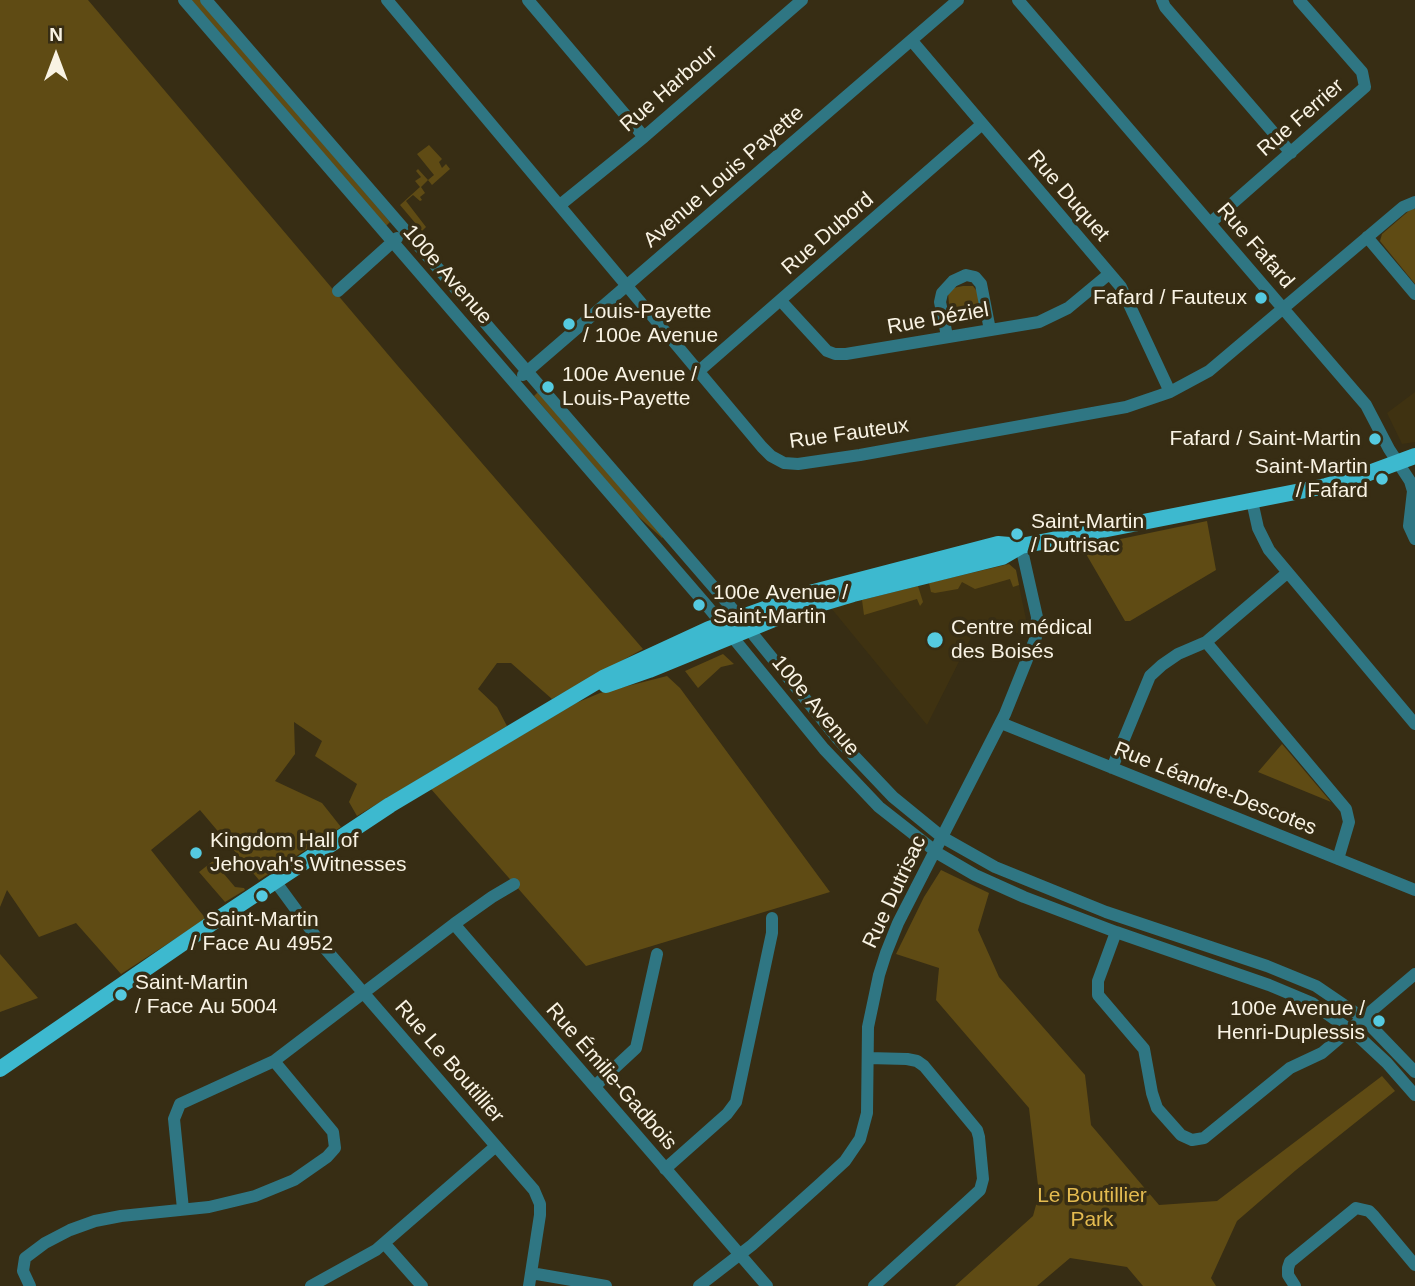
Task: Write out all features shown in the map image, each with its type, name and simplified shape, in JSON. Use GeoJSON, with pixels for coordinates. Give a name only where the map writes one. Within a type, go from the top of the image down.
{"type":"FeatureCollection","features":[{"type":"Feature","properties":{"kind":"main road"},"geometry":{"type":"LineString","coordinates":[[0,1069],[398,800],[613,673],[726,630],[806,594],[998,544],[1021,546],[1342,482],[1415,456]]}},
{"type":"Feature","properties":{"kind":"street","name":"100e Avenue"},"geometry":{"type":"LineString","coordinates":[[184,0],[515,383],[852,780],[897,822],[935,851],[975,875],[1024,897],[1296,995],[1327,1012],[1349,1029],[1387,1063],[1415,1095]]}},
{"type":"Feature","properties":{"kind":"street","name":"100e Avenue"},"geometry":{"type":"LineString","coordinates":[[206,0],[743,623],[865,770],[901,805],[942,836],[995,867],[1064,896],[1300,979],[1328,993],[1363,1018],[1415,1072]]}},
{"type":"Feature","properties":{"kind":"street","name":"Rue Fauteux"},"geometry":{"type":"LineString","coordinates":[[387,0],[771,456],[791,464],[860,455],[1126,407],[1170,392],[1209,371],[1406,204],[1415,202]]}},
{"type":"Feature","properties":{"kind":"street"},"geometry":{"type":"LineString","coordinates":[[528,0],[644,137]]}},
{"type":"Feature","properties":{"kind":"street","name":"Rue Harbour"},"geometry":{"type":"LineString","coordinates":[[560,205],[644,137],[802,0]]}},
{"type":"Feature","properties":{"kind":"street","name":"Avenue Louis Payette"},"geometry":{"type":"LineString","coordinates":[[515,383],[958,0]]}},
{"type":"Feature","properties":{"kind":"street","name":"Rue Fafard"},"geometry":{"type":"LineString","coordinates":[[1018,0],[1366,405],[1411,485],[1409,522],[1410,532],[1415,539]]}},
{"type":"Feature","properties":{"kind":"street"},"geometry":{"type":"LineString","coordinates":[[1162,0],[1165,7],[1291,152]]}},
{"type":"Feature","properties":{"kind":"street","name":"Rue Ferrier"},"geometry":{"type":"LineString","coordinates":[[1210,223],[1360,93],[1365,84],[1362,72],[1299,0]]}},
{"type":"Feature","properties":{"kind":"street","name":"Rue Duquet"},"geometry":{"type":"LineString","coordinates":[[912,41],[1121,287],[1170,392]]}},
{"type":"Feature","properties":{"kind":"street","name":"Rue Dubord"},"geometry":{"type":"LineString","coordinates":[[699,371],[982,125]]}},
{"type":"Feature","properties":{"kind":"street"},"geometry":{"type":"LineString","coordinates":[[338,291],[405,231]]}},
{"type":"Feature","properties":{"kind":"street"},"geometry":{"type":"LineString","coordinates":[[1367,237],[1415,294]]}},
{"type":"Feature","properties":{"kind":"street","name":"Rue Déziel"},"geometry":{"type":"LineString","coordinates":[[781,301],[822,347],[835,354],[1039,322],[1068,308],[1110,274]]}},
{"type":"Feature","properties":{"kind":"street"},"geometry":{"type":"LineString","coordinates":[[947,336],[940,302],[942,293],[953,281],[966,275],[975,277],[981,284],[990,330]]}},
{"type":"Feature","properties":{"kind":"street"},"geometry":{"type":"LineString","coordinates":[[1252,501],[1263,540],[1287,573],[1415,724]]}},
{"type":"Feature","properties":{"kind":"street","name":"Rue Dutrisac"},"geometry":{"type":"LineString","coordinates":[[699,1286],[820,1184],[855,1148],[867,1113],[869,1027],[878,975],[896,928],[1001,723],[1023,673],[1037,631],[1035,608],[1021,546]]}},
{"type":"Feature","properties":{"kind":"street"},"geometry":{"type":"LineString","coordinates":[[1112,768],[1150,677],[1170,659],[1206,642],[1287,573]]}},
{"type":"Feature","properties":{"kind":"street"},"geometry":{"type":"LineString","coordinates":[[1206,642],[1346,809],[1349,822],[1338,859]]}},
{"type":"Feature","properties":{"kind":"street","name":"Rue Léandre-Descotes"},"geometry":{"type":"LineString","coordinates":[[1001,723],[1415,890]]}},
{"type":"Feature","properties":{"kind":"street","name":"Rue Le Boutillier"},"geometry":{"type":"LineString","coordinates":[[275,881],[307,927],[534,1190],[540,1204],[530,1279]]}},
{"type":"Feature","properties":{"kind":"street"},"geometry":{"type":"LineString","coordinates":[[183,1209],[174,1119],[178,1106],[274,1061],[454,924],[514,884]]}},
{"type":"Feature","properties":{"kind":"street"},"geometry":{"type":"LineString","coordinates":[[665,1168],[727,1114],[736,1102],[772,933],[772,918]]}},
{"type":"Feature","properties":{"kind":"street","name":"Rue Émilie-Gadbois"},"geometry":{"type":"LineString","coordinates":[[454,924],[767,1286]]}},
{"type":"Feature","properties":{"kind":"street"},"geometry":{"type":"LineString","coordinates":[[1115,932],[1099,976],[1098,995],[1142,1046],[1155,1104],[1181,1135],[1188,1139],[1204,1138],[1290,1068],[1315,1058],[1415,974]]}},
{"type":"Feature","properties":{"kind":"street"},"geometry":{"type":"LineString","coordinates":[[595,1086],[636,1048],[656,954]]}},
{"type":"Feature","properties":{"kind":"street"},"geometry":{"type":"LineString","coordinates":[[868,1058],[908,1059],[918,1061],[924,1066],[977,1130],[983,1179],[980,1190],[974,1196],[874,1286]]}},
{"type":"Feature","properties":{"kind":"street"},"geometry":{"type":"LineString","coordinates":[[30,1286],[23,1276],[23,1263],[33,1251],[94,1221],[230,1203],[273,1190],[294,1180],[333,1152],[336,1144],[333,1132],[274,1061]]}},
{"type":"Feature","properties":{"kind":"street"},"geometry":{"type":"LineString","coordinates":[[311,1286],[352,1265],[384,1243],[496,1146]]}},
{"type":"Feature","properties":{"kind":"street"},"geometry":{"type":"LineString","coordinates":[[1295,1286],[1288,1275],[1290,1262],[1356,1208],[1369,1211],[1415,1265]]}},
{"type":"Feature","properties":{"kind":"street"},"geometry":{"type":"LineString","coordinates":[[384,1243],[422,1286]]}},
{"type":"Feature","properties":{"kind":"street"},"geometry":{"type":"LineString","coordinates":[[530,1279],[606,1286]]}},
{"type":"Feature","properties":{"kind":"shaded area"},"geometry":{"type":"Polygon","coordinates":[[[1415,392],[1415,442],[1402,444],[1387,413],[1415,392]]]}},
{"type":"Feature","properties":{"kind":"shaded area"},"geometry":{"type":"Polygon","coordinates":[[[1009,564],[1016,571],[1027,624],[1026,635],[998,629],[980,620],[927,725],[831,608],[1009,564]]]}},
{"type":"Feature","properties":{"kind":"green space"},"geometry":{"type":"Polygon","coordinates":[[[0,0],[88,0],[397,365],[643,649],[552,699],[511,663],[497,663],[478,689],[497,707],[507,726],[357,816],[349,802],[357,784],[315,756],[322,741],[294,722],[295,754],[275,781],[322,803],[341,827],[259,880],[200,810],[151,850],[206,919],[121,974],[76,923],[39,937],[7,890],[0,907],[0,0]]]}},
{"type":"Feature","properties":{"kind":"green space"},"geometry":{"type":"Polygon","coordinates":[[[191,0],[200,0],[390,222],[386,226],[191,0]]]}},
{"type":"Feature","properties":{"kind":"green space"},"geometry":{"type":"Polygon","coordinates":[[[429,145],[442,159],[439,162],[442,168],[446,164],[450,169],[432,185],[428,180],[434,175],[417,154],[429,145]]]}},
{"type":"Feature","properties":{"kind":"green space"},"geometry":{"type":"Polygon","coordinates":[[[418,169],[428,180],[421,187],[425,193],[420,197],[422,200],[413,195],[406,201],[426,227],[422,231],[400,205],[420,187],[415,181],[421,177],[416,171],[418,169]]]}},
{"type":"Feature","properties":{"kind":"green space"},"geometry":{"type":"Polygon","coordinates":[[[1411,209],[1415,209],[1415,284],[1380,241],[1382,234],[1411,209]]]}},
{"type":"Feature","properties":{"kind":"green space"},"geometry":{"type":"Polygon","coordinates":[[[973,286],[979,294],[980,316],[975,320],[955,322],[950,315],[948,293],[953,288],[973,286]]]}},
{"type":"Feature","properties":{"kind":"green space"},"geometry":{"type":"Polygon","coordinates":[[[538,392],[662,538],[631,510],[534,396],[538,392]]]}},
{"type":"Feature","properties":{"kind":"green space"},"geometry":{"type":"Polygon","coordinates":[[[1207,521],[1216,570],[1130,621],[1125,621],[1082,547],[1207,521]]]}},
{"type":"Feature","properties":{"kind":"green space"},"geometry":{"type":"Polygon","coordinates":[[[1009,564],[1016,570],[1019,585],[1013,587],[1010,579],[975,589],[962,582],[958,589],[931,592],[929,583],[1009,564]]]}},
{"type":"Feature","properties":{"kind":"green space"},"geometry":{"type":"Polygon","coordinates":[[[918,586],[923,602],[920,606],[917,599],[864,615],[862,600],[918,586]]]}},
{"type":"Feature","properties":{"kind":"green space"},"geometry":{"type":"Polygon","coordinates":[[[723,654],[734,664],[721,667],[698,688],[685,671],[723,654]]]}},
{"type":"Feature","properties":{"kind":"green space"},"geometry":{"type":"Polygon","coordinates":[[[667,676],[680,688],[830,892],[586,966],[431,789],[576,703],[600,693],[667,676]]]}},
{"type":"Feature","properties":{"kind":"green space"},"geometry":{"type":"Polygon","coordinates":[[[1282,744],[1331,802],[1258,772],[1282,744]]]}},
{"type":"Feature","properties":{"kind":"green space"},"geometry":{"type":"Polygon","coordinates":[[[213,861],[235,887],[245,890],[225,902],[199,872],[213,861]]]}},
{"type":"Feature","properties":{"kind":"green space","name":"Le Boutillier Park"},"geometry":{"type":"Polygon","coordinates":[[[941,870],[989,893],[978,930],[999,977],[1085,1075],[1091,1125],[1159,1205],[1217,1201],[1382,1076],[1395,1091],[1237,1221],[1211,1278],[1216,1286],[1143,1286],[1127,1267],[1070,1258],[1037,1286],[955,1286],[1033,1216],[1039,1194],[1029,1108],[936,1000],[939,968],[896,954],[924,897],[941,870]]]}},
{"type":"Feature","properties":{"kind":"green space"},"geometry":{"type":"Polygon","coordinates":[[[0,954],[38,998],[0,1012],[0,954]]]}},
{"type":"Feature","properties":{"kind":"place","name":"Fafard / Fauteux"},"geometry":{"type":"Point","coordinates":[1261,298]}},
{"type":"Feature","properties":{"kind":"place","name":"Louis-Payette / 100e Avenue"},"geometry":{"type":"Point","coordinates":[569,324]}},
{"type":"Feature","properties":{"kind":"place","name":"100e Avenue / Louis-Payette"},"geometry":{"type":"Point","coordinates":[548,387]}},
{"type":"Feature","properties":{"kind":"place","name":"Fafard / Saint-Martin"},"geometry":{"type":"Point","coordinates":[1375,439]}},
{"type":"Feature","properties":{"kind":"place","name":"Saint-Martin / Fafard"},"geometry":{"type":"Point","coordinates":[1382,479]}},
{"type":"Feature","properties":{"kind":"place","name":"Saint-Martin / Dutrisac"},"geometry":{"type":"Point","coordinates":[1017,534]}},
{"type":"Feature","properties":{"kind":"place","name":"100e Avenue / Saint-Martin"},"geometry":{"type":"Point","coordinates":[699,605]}},
{"type":"Feature","properties":{"kind":"place","name":"Centre médical des Boisés"},"geometry":{"type":"Point","coordinates":[935,640]}},
{"type":"Feature","properties":{"kind":"place","name":"Kingdom Hall of Jehovah's Witnesses"},"geometry":{"type":"Point","coordinates":[196,853]}},
{"type":"Feature","properties":{"kind":"place","name":"Saint-Martin / Face Au 4952"},"geometry":{"type":"Point","coordinates":[262,896]}},
{"type":"Feature","properties":{"kind":"place","name":"Saint-Martin / Face Au 5004"},"geometry":{"type":"Point","coordinates":[121,995]}},
{"type":"Feature","properties":{"kind":"place","name":"100e Avenue / Henri-Duplessis"},"geometry":{"type":"Point","coordinates":[1379,1021]}}]}
